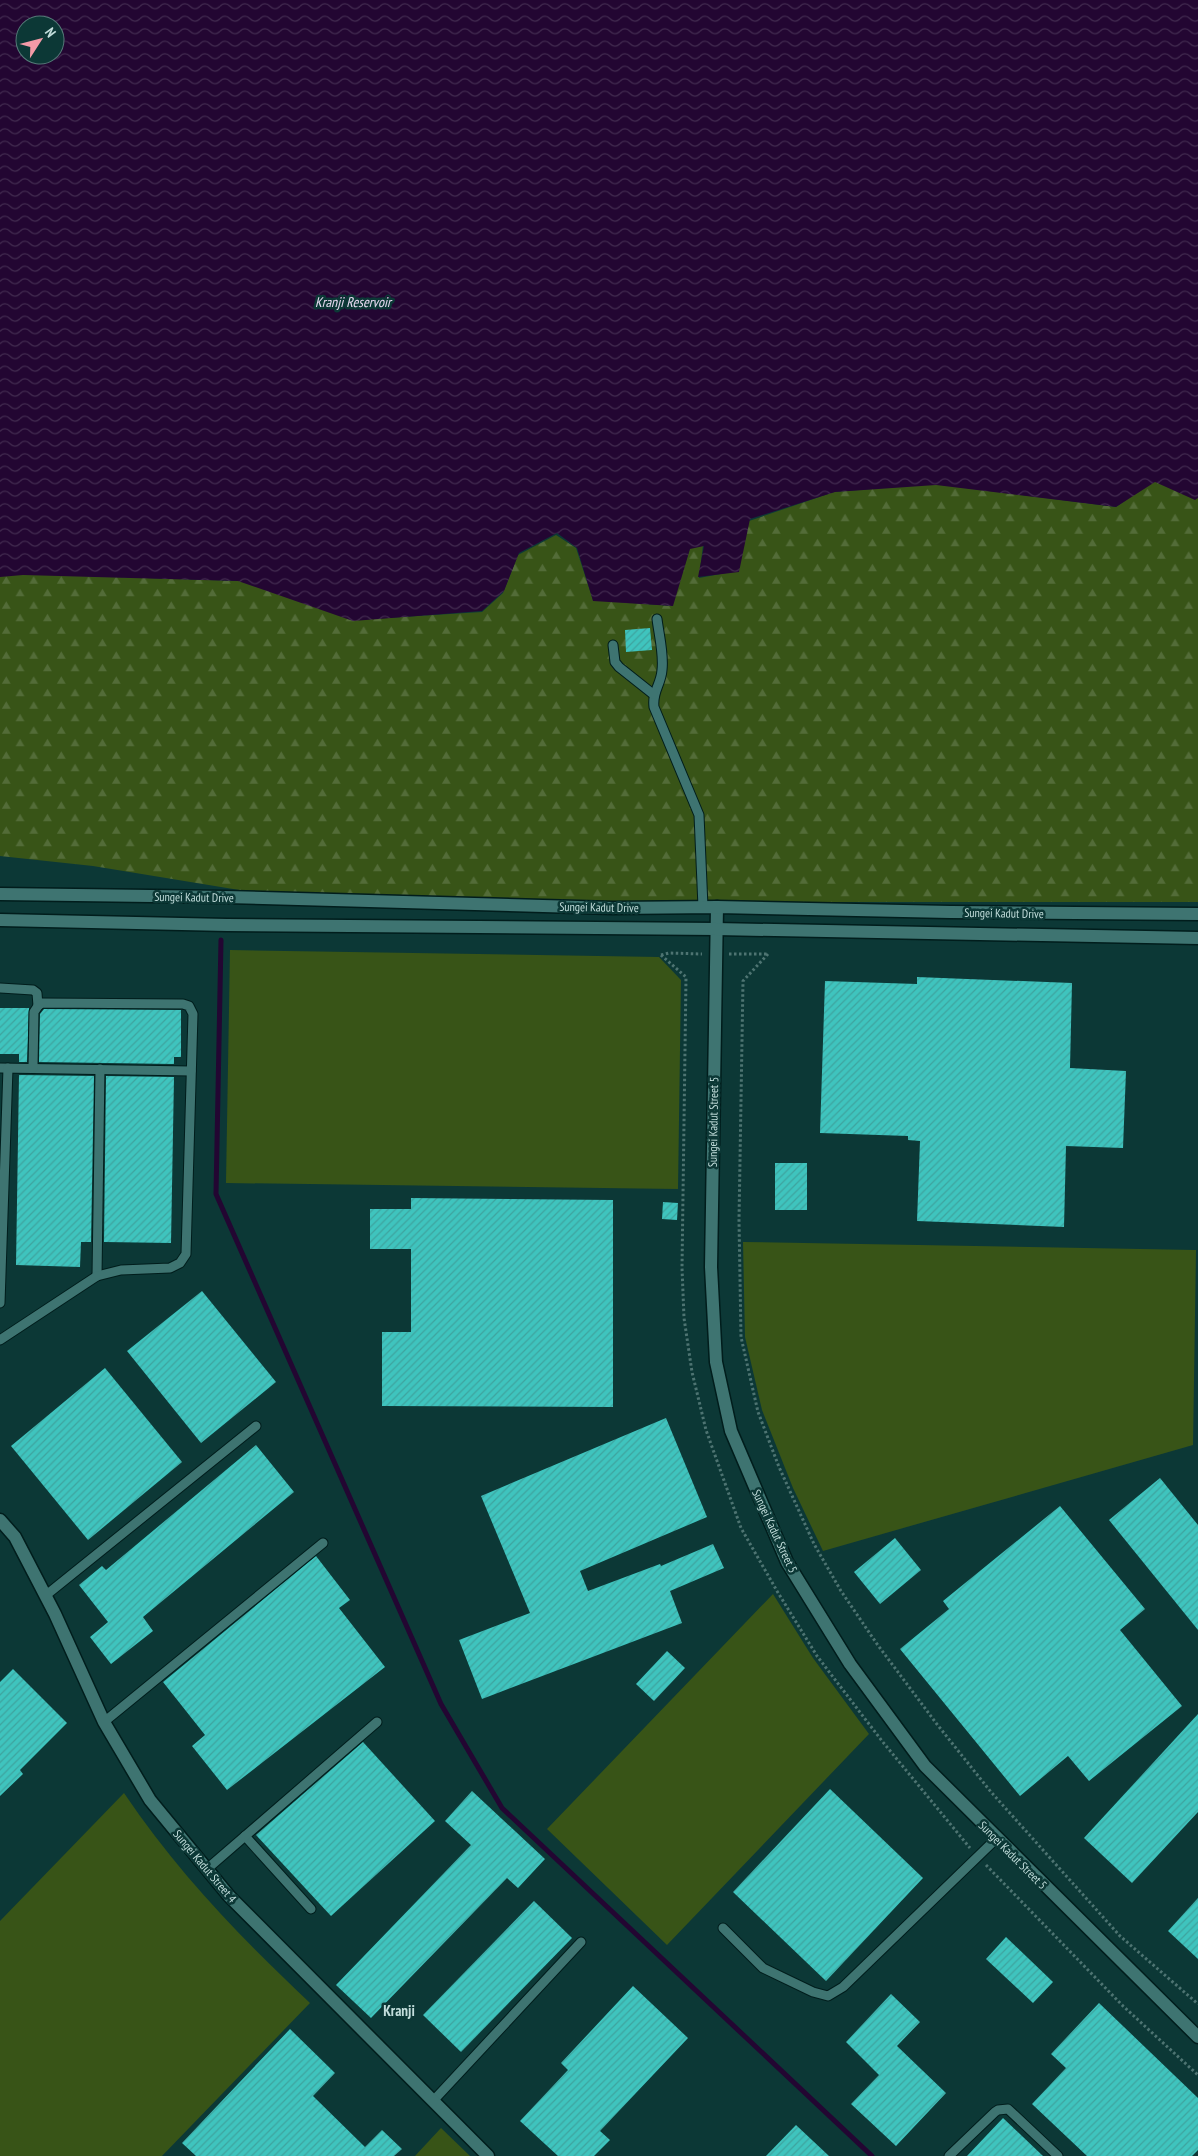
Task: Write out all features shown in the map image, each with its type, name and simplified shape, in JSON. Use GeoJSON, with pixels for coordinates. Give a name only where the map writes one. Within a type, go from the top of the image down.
{"type":"FeatureCollection","features":[{"type":"Feature","properties":{"kind":"main road","name":"Sungei Kadut Drive"},"geometry":{"type":"LineString","coordinates":[[0,894],[226,897],[614,908],[717,907],[1198,914]]}},
{"type":"Feature","properties":{"kind":"main road","name":"Sungei Kadut Street 5"},"geometry":{"type":"LineString","coordinates":[[717,907],[711,1267],[716,1362],[731,1431],[787,1562],[850,1664],[925,1766],[1198,2037]]}},
{"type":"Feature","properties":{"kind":"main road","name":"Sungei Kadut Drive"},"geometry":{"type":"LineString","coordinates":[[0,920],[266,925],[716,929],[1198,938]]}},
{"type":"Feature","properties":{"kind":"main road","name":"Sungei Kadut Street 4"},"geometry":{"type":"LineString","coordinates":[[0,1520],[15,1537],[46,1596],[104,1722],[150,1800],[229,1896],[488,2156]]}},
{"type":"Feature","properties":{"kind":"lane"},"geometry":{"type":"LineString","coordinates":[[657,619],[663,667],[661,682],[653,694],[654,707],[699,815],[703,907]]}},
{"type":"Feature","properties":{"kind":"lane"},"geometry":{"type":"LineString","coordinates":[[613,645],[615,662],[619,667],[653,694]]}},
{"type":"Feature","properties":{"kind":"lane"},"geometry":{"type":"LineString","coordinates":[[0,988],[33,990],[37,993],[38,1006]]}},
{"type":"Feature","properties":{"kind":"lane"},"geometry":{"type":"LineString","coordinates":[[0,1340],[97,1276],[121,1270],[170,1268],[180,1262],[186,1254],[193,1014],[189,1006],[183,1004],[42,1003],[34,1012],[33,1068]]}},
{"type":"Feature","properties":{"kind":"lane"},"geometry":{"type":"LineString","coordinates":[[0,1303],[4,1068],[191,1071]]}},
{"type":"Feature","properties":{"kind":"lane"},"geometry":{"type":"LineString","coordinates":[[97,1276],[100,1069]]}},
{"type":"Feature","properties":{"kind":"lane"},"geometry":{"type":"LineString","coordinates":[[46,1596],[256,1426]]}},
{"type":"Feature","properties":{"kind":"lane"},"geometry":{"type":"LineString","coordinates":[[104,1722],[323,1543]]}},
{"type":"Feature","properties":{"kind":"lane"},"geometry":{"type":"LineString","coordinates":[[207,1869],[377,1722]]}},
{"type":"Feature","properties":{"kind":"lane"},"geometry":{"type":"LineString","coordinates":[[245,1836],[311,1909]]}},
{"type":"Feature","properties":{"kind":"lane"},"geometry":{"type":"LineString","coordinates":[[723,1928],[763,1968],[813,1992],[828,1996],[843,1987],[997,1838]]}},
{"type":"Feature","properties":{"kind":"lane"},"geometry":{"type":"LineString","coordinates":[[433,2101],[581,1942]]}},
{"type":"Feature","properties":{"kind":"lane"},"geometry":{"type":"LineString","coordinates":[[949,2156],[995,2112],[1008,2109],[1058,2156]]}},
{"type":"Feature","properties":{"kind":"path"},"geometry":{"type":"LineString","coordinates":[[768,954],[743,981],[741,1337],[758,1412],[779,1467],[814,1544],[841,1590],[877,1644],[936,1723],[991,1792],[1120,1936],[1198,2004]]}},
{"type":"Feature","properties":{"kind":"path"},"geometry":{"type":"LineString","coordinates":[[661,955],[686,977],[682,1268],[684,1318],[691,1363],[706,1430],[742,1528],[777,1591],[817,1656],[882,1741],[978,1857],[1123,2006],[1198,2075]]}},
{"type":"Feature","properties":{"kind":"green space"},"geometry":{"type":"Polygon","coordinates":[[[1155,480],[1198,497],[1198,902],[312,902],[93,866],[0,856],[0,576],[21,574],[240,581],[354,620],[482,612],[503,593],[518,555],[556,535],[576,548],[593,600],[672,606],[690,548],[703,545],[699,578],[737,571],[749,521],[834,492],[934,484],[1116,507],[1155,480]]]}},
{"type":"Feature","properties":{"kind":"green space"},"geometry":{"type":"Polygon","coordinates":[[[230,950],[659,957],[681,980],[678,1189],[226,1183],[230,950]]]}},
{"type":"Feature","properties":{"kind":"green space"},"geometry":{"type":"Polygon","coordinates":[[[743,1242],[1196,1250],[1193,1445],[823,1551],[793,1488],[762,1410],[745,1337],[743,1242]]]}},
{"type":"Feature","properties":{"kind":"green space"},"geometry":{"type":"Polygon","coordinates":[[[773,1594],[813,1658],[869,1734],[667,1945],[547,1829],[773,1594]]]}},
{"type":"Feature","properties":{"kind":"green space"},"geometry":{"type":"Polygon","coordinates":[[[124,1793],[166,1851],[211,1903],[310,2003],[162,2156],[0,2156],[0,1921],[124,1793]]]}},
{"type":"Feature","properties":{"kind":"green space"},"geometry":{"type":"Polygon","coordinates":[[[441,2128],[470,2156],[415,2156],[441,2128]]]}},
{"type":"Feature","properties":{"kind":"water","name":"Kranji Reservoir"},"geometry":{"type":"Polygon","coordinates":[[[0,0],[1198,0],[1198,498],[1195,500],[1155,482],[1116,507],[936,485],[835,492],[750,519],[739,572],[698,577],[704,546],[690,549],[673,606],[593,601],[577,548],[557,533],[519,553],[504,591],[482,611],[353,621],[238,581],[23,575],[0,577],[0,0]]]}},
{"type":"Feature","properties":{"kind":"building"},"geometry":{"type":"Polygon","coordinates":[[[650,628],[652,650],[626,652],[625,630],[650,628]]]}},
{"type":"Feature","properties":{"kind":"building"},"geometry":{"type":"Polygon","coordinates":[[[917,977],[1072,983],[1070,1068],[1126,1071],[1123,1148],[1066,1146],[1064,1227],[917,1221],[920,1141],[908,1140],[908,1136],[820,1133],[825,981],[917,984],[917,977]]]}},
{"type":"Feature","properties":{"kind":"building"},"geometry":{"type":"Polygon","coordinates":[[[0,1008],[29,1008],[27,1062],[19,1062],[19,1054],[0,1054],[0,1008]]]}},
{"type":"Feature","properties":{"kind":"building"},"geometry":{"type":"Polygon","coordinates":[[[44,1009],[181,1010],[181,1057],[174,1057],[174,1064],[39,1062],[40,1014],[44,1009]]]}},
{"type":"Feature","properties":{"kind":"building"},"geometry":{"type":"Polygon","coordinates":[[[19,1075],[94,1076],[91,1242],[81,1242],[80,1267],[16,1265],[19,1075]]]}},
{"type":"Feature","properties":{"kind":"building"},"geometry":{"type":"Polygon","coordinates":[[[106,1076],[174,1077],[171,1243],[104,1242],[106,1076]]]}},
{"type":"Feature","properties":{"kind":"building"},"geometry":{"type":"Polygon","coordinates":[[[775,1163],[807,1163],[807,1210],[775,1210],[775,1163]]]}},
{"type":"Feature","properties":{"kind":"building"},"geometry":{"type":"Polygon","coordinates":[[[411,1198],[613,1200],[613,1407],[382,1406],[382,1332],[411,1332],[411,1249],[370,1249],[370,1209],[411,1209],[411,1198]]]}},
{"type":"Feature","properties":{"kind":"building"},"geometry":{"type":"Polygon","coordinates":[[[663,1202],[678,1203],[677,1220],[662,1219],[663,1202]]]}},
{"type":"Feature","properties":{"kind":"building"},"geometry":{"type":"Polygon","coordinates":[[[202,1291],[276,1382],[201,1443],[127,1351],[202,1291]]]}},
{"type":"Feature","properties":{"kind":"building"},"geometry":{"type":"Polygon","coordinates":[[[105,1368],[182,1462],[88,1540],[11,1446],[105,1368]]]}},
{"type":"Feature","properties":{"kind":"building"},"geometry":{"type":"Polygon","coordinates":[[[666,1418],[707,1517],[580,1571],[588,1591],[660,1564],[661,1566],[713,1544],[724,1568],[670,1591],[682,1623],[482,1699],[459,1640],[530,1613],[481,1496],[666,1418]]]}},
{"type":"Feature","properties":{"kind":"building"},"geometry":{"type":"Polygon","coordinates":[[[256,1445],[294,1492],[143,1617],[153,1631],[111,1664],[90,1637],[108,1622],[79,1585],[102,1566],[106,1570],[256,1445]]]}},
{"type":"Feature","properties":{"kind":"building"},"geometry":{"type":"Polygon","coordinates":[[[1160,1478],[1198,1525],[1198,1630],[1109,1520],[1160,1478]]]}},
{"type":"Feature","properties":{"kind":"building"},"geometry":{"type":"Polygon","coordinates":[[[1060,1506],[1145,1609],[1120,1630],[1182,1706],[1089,1781],[1068,1756],[1020,1796],[900,1649],[949,1609],[943,1601],[1060,1506]]]}},
{"type":"Feature","properties":{"kind":"building"},"geometry":{"type":"Polygon","coordinates":[[[895,1538],[921,1570],[880,1604],[854,1572],[895,1538]]]}},
{"type":"Feature","properties":{"kind":"building"},"geometry":{"type":"Polygon","coordinates":[[[316,1556],[350,1600],[339,1608],[385,1667],[227,1790],[192,1746],[205,1735],[163,1682],[316,1556]]]}},
{"type":"Feature","properties":{"kind":"building"},"geometry":{"type":"Polygon","coordinates":[[[667,1651],[685,1668],[654,1701],[636,1684],[667,1651]]]}},
{"type":"Feature","properties":{"kind":"building"},"geometry":{"type":"Polygon","coordinates":[[[13,1669],[67,1723],[20,1770],[23,1774],[0,1796],[0,1682],[13,1669]]]}},
{"type":"Feature","properties":{"kind":"building"},"geometry":{"type":"Polygon","coordinates":[[[1198,1714],[1198,1812],[1132,1883],[1084,1838],[1198,1714]]]}},
{"type":"Feature","properties":{"kind":"building"},"geometry":{"type":"Polygon","coordinates":[[[363,1742],[435,1821],[331,1916],[256,1835],[363,1742]]]}},
{"type":"Feature","properties":{"kind":"building"},"geometry":{"type":"Polygon","coordinates":[[[830,1789],[923,1878],[826,1981],[733,1892],[830,1789]]]}},
{"type":"Feature","properties":{"kind":"building"},"geometry":{"type":"Polygon","coordinates":[[[472,1791],[545,1859],[518,1888],[507,1878],[371,2018],[336,1985],[471,1845],[445,1821],[472,1791]]]}},
{"type":"Feature","properties":{"kind":"building"},"geometry":{"type":"Polygon","coordinates":[[[1198,1898],[1198,1959],[1168,1931],[1198,1898]]]}},
{"type":"Feature","properties":{"kind":"building"},"geometry":{"type":"Polygon","coordinates":[[[534,1901],[572,1938],[461,2052],[423,2015],[534,1901]]]}},
{"type":"Feature","properties":{"kind":"building"},"geometry":{"type":"Polygon","coordinates":[[[1006,1937],[1053,1982],[1033,2003],[986,1959],[1006,1937]]]}},
{"type":"Feature","properties":{"kind":"building"},"geometry":{"type":"Polygon","coordinates":[[[633,1986],[688,2038],[600,2131],[610,2140],[594,2156],[558,2156],[520,2121],[568,2070],[561,2063],[633,1986]]]}},
{"type":"Feature","properties":{"kind":"building"},"geometry":{"type":"Polygon","coordinates":[[[891,1994],[920,2022],[897,2046],[946,2093],[896,2146],[851,2104],[879,2075],[846,2042],[891,1994]]]}},
{"type":"Feature","properties":{"kind":"building"},"geometry":{"type":"Polygon","coordinates":[[[1099,2003],[1198,2098],[1198,2150],[1192,2156],[1087,2156],[1032,2104],[1066,2068],[1051,2054],[1099,2003]]]}},
{"type":"Feature","properties":{"kind":"building"},"geometry":{"type":"Polygon","coordinates":[[[290,2029],[335,2073],[313,2096],[365,2147],[382,2130],[402,2149],[394,2156],[196,2156],[182,2143],[290,2029]]]}},
{"type":"Feature","properties":{"kind":"building"},"geometry":{"type":"Polygon","coordinates":[[[1003,2118],[1043,2156],[967,2156],[1003,2118]]]}},
{"type":"Feature","properties":{"kind":"building"},"geometry":{"type":"Polygon","coordinates":[[[796,2125],[829,2156],[766,2156],[796,2125]]]}},
{"type":"Feature","properties":{"kind":"waterway"},"geometry":{"type":"LineString","coordinates":[[221,940],[216,1194],[441,1704],[502,1808],[872,2156]]}},
{"type":"Feature","properties":{"kind":"district","name":"Kranji"},"geometry":{"type":"Point","coordinates":[399,2010]}}]}
